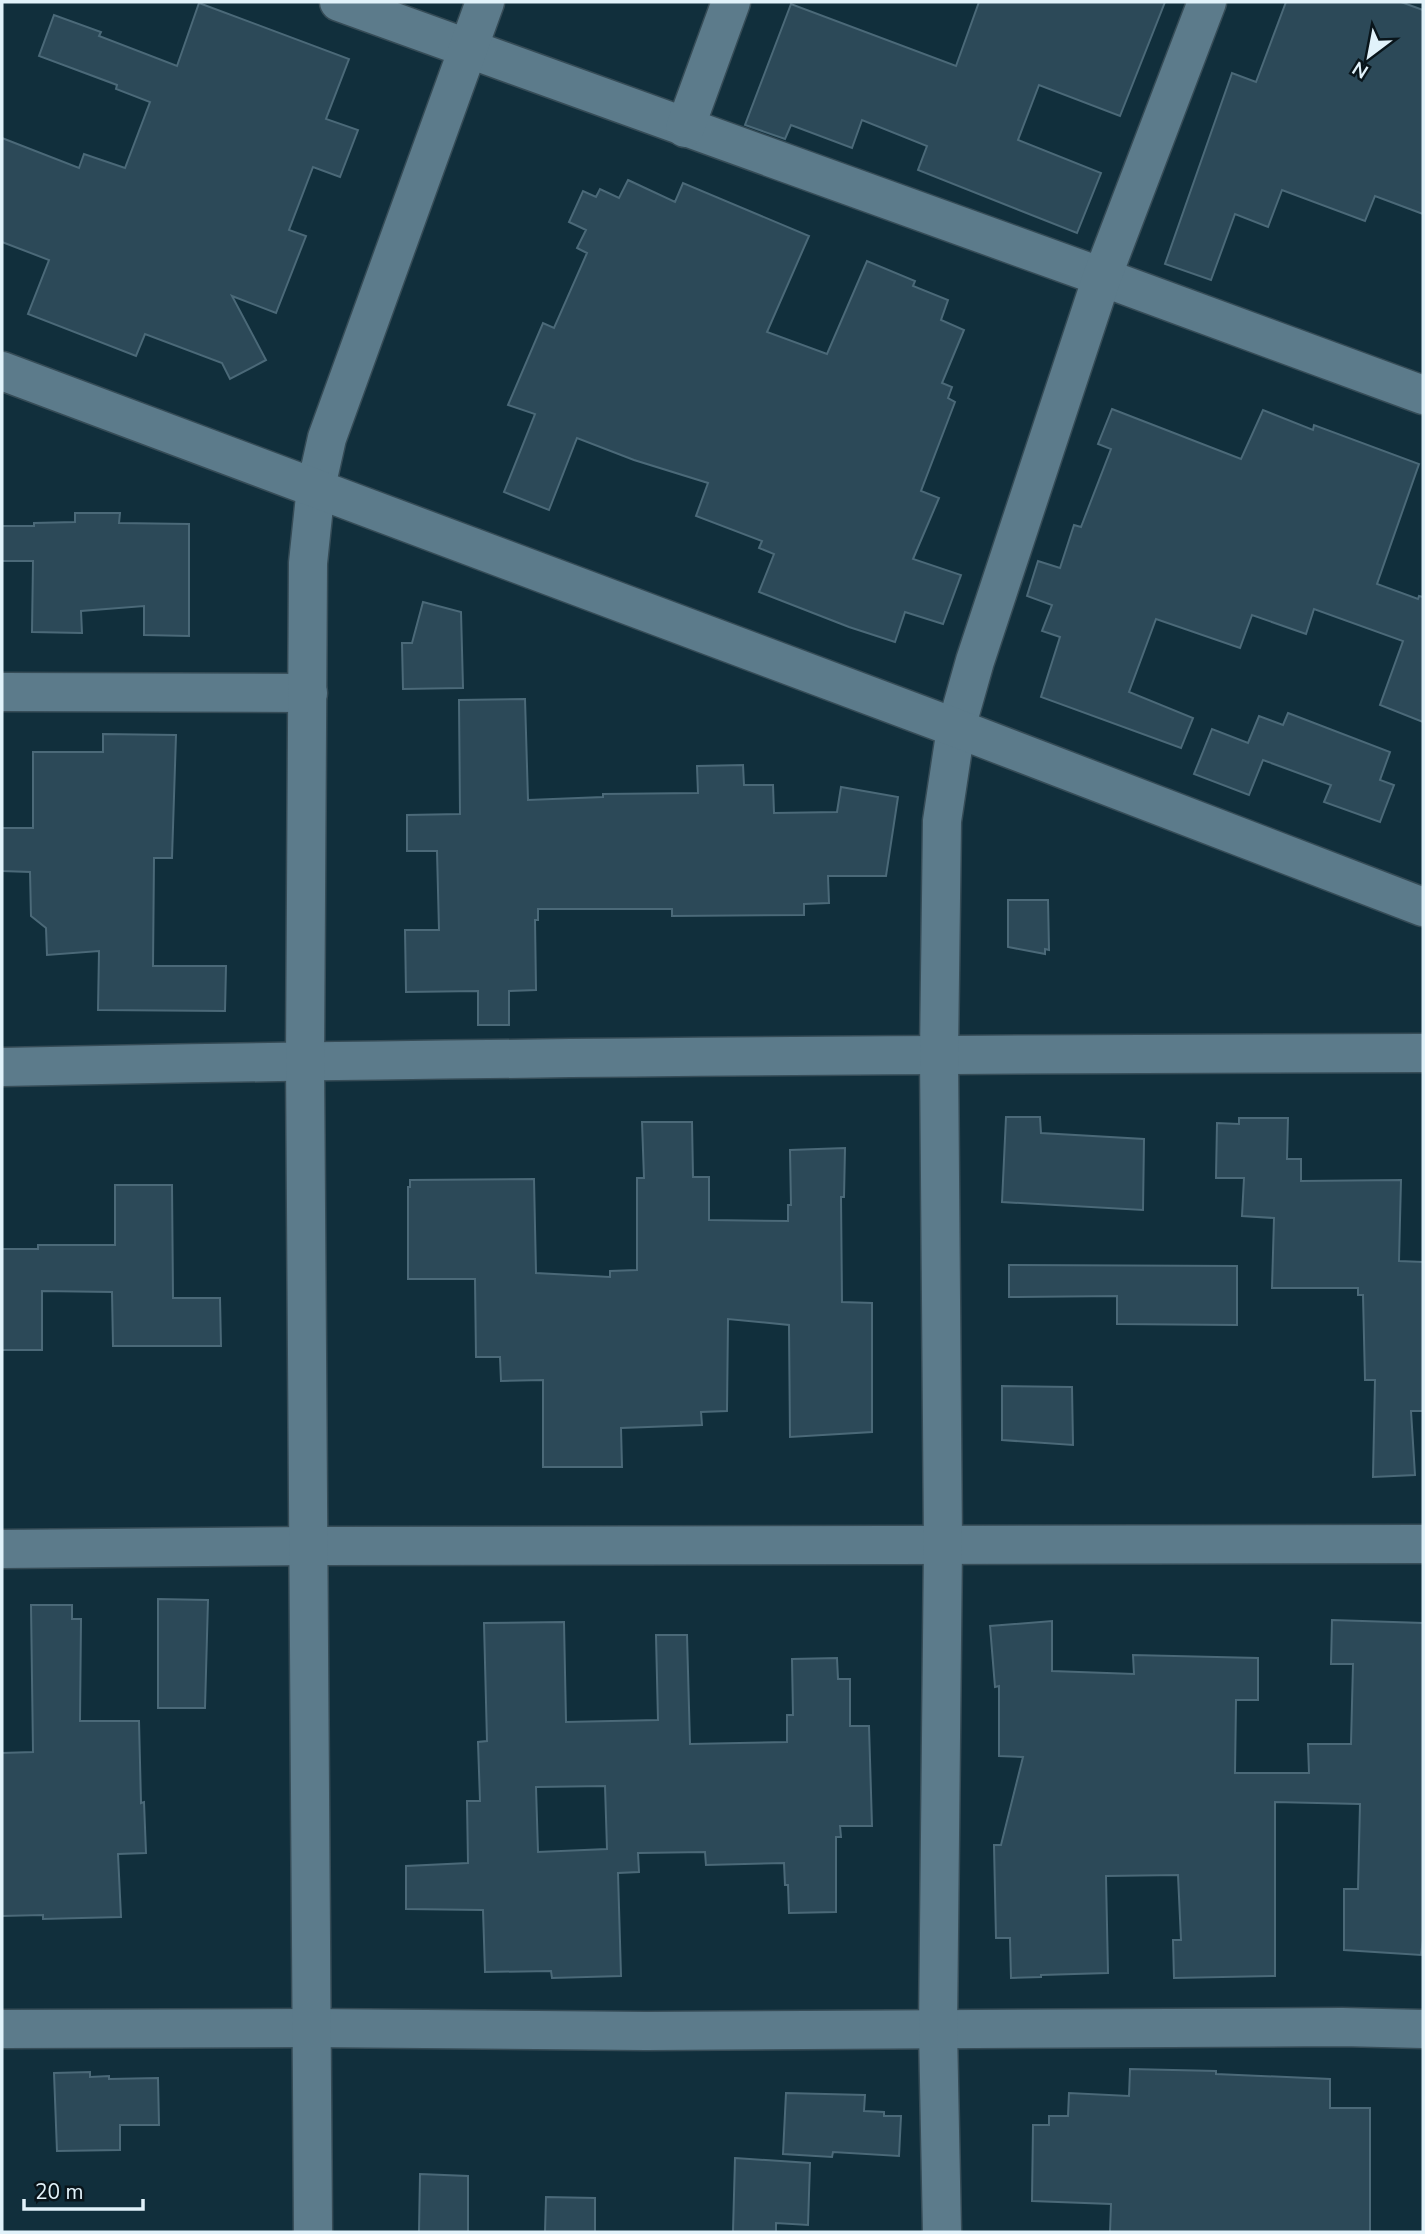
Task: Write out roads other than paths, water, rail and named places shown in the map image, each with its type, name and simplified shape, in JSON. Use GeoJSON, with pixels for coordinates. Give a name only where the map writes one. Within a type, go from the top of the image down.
{"type":"FeatureCollection","features":[{"type":"Feature","properties":{"kind":"street"},"geometry":{"type":"LineString","coordinates":[[339,2],[1423,395]]}},
{"type":"Feature","properties":{"kind":"street"},"geometry":{"type":"LineString","coordinates":[[313,2232],[305,1061],[308,563],[316,487],[327,439],[485,2]]}},
{"type":"Feature","properties":{"kind":"street"},"geometry":{"type":"LineString","coordinates":[[685,128],[731,2]]}},
{"type":"Feature","properties":{"kind":"street"},"geometry":{"type":"LineString","coordinates":[[943,2232],[938,2030],[943,1544],[939,1054],[942,821],[956,727],[975,661],[1102,277],[1207,2]]}},
{"type":"Feature","properties":{"kind":"street"},"geometry":{"type":"LineString","coordinates":[[2,371],[956,727],[1423,906]]}},
{"type":"Feature","properties":{"kind":"street"},"geometry":{"type":"LineString","coordinates":[[2,692],[308,693]]}},
{"type":"Feature","properties":{"kind":"street"},"geometry":{"type":"LineString","coordinates":[[2,1067],[939,1054],[1423,1053]]}},
{"type":"Feature","properties":{"kind":"street"},"geometry":{"type":"LineString","coordinates":[[2,1549],[1423,1544]]}},
{"type":"Feature","properties":{"kind":"street"},"geometry":{"type":"LineString","coordinates":[[2,2029],[1423,2029]]}}]}
